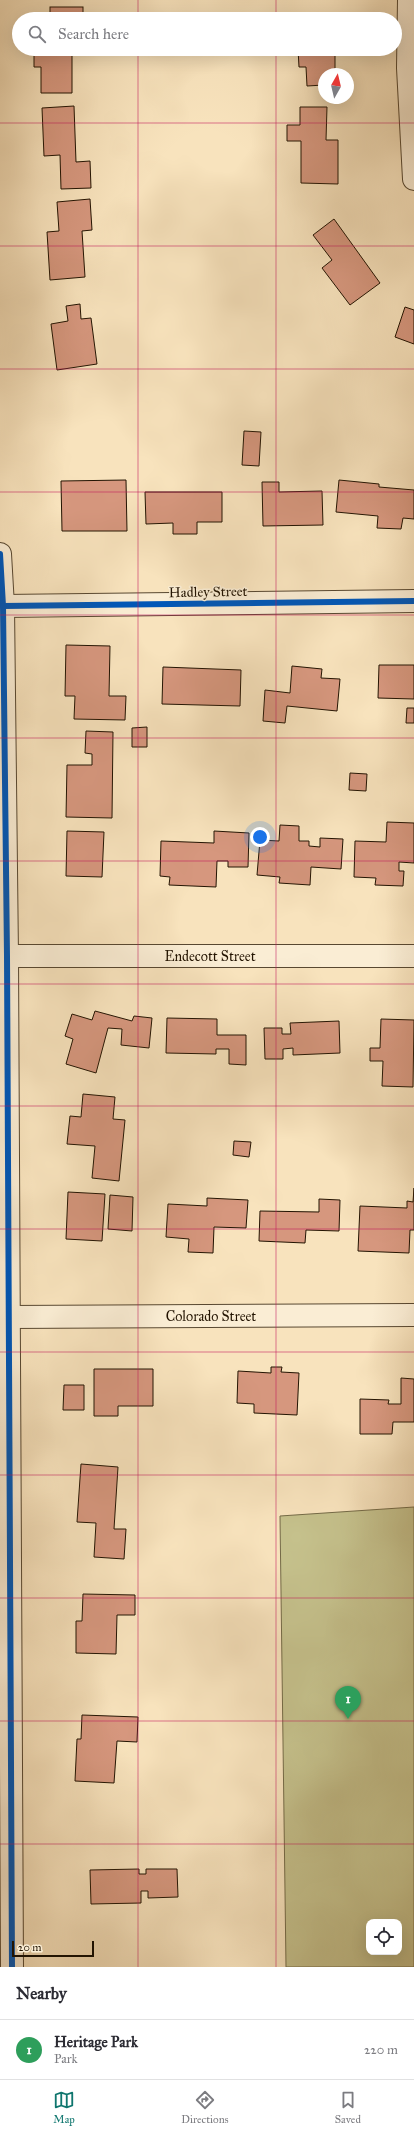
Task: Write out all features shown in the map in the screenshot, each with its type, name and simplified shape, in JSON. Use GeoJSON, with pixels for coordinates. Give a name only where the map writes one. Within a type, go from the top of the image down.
{"type":"FeatureCollection","features":[{"type":"Feature","properties":{"kind":"street"},"geometry":{"type":"LineString","coordinates":[[409,0],[408,68],[414,179]]}},
{"type":"Feature","properties":{"kind":"street"},"geometry":{"type":"LineString","coordinates":[[0,554],[3,606],[7,956],[12,1967]]}},
{"type":"Feature","properties":{"kind":"street","name":"Hadley Street"},"geometry":{"type":"LineString","coordinates":[[3,606],[414,601]]}},
{"type":"Feature","properties":{"kind":"street","name":"Endecott Street"},"geometry":{"type":"LineString","coordinates":[[7,956],[414,956]]}},
{"type":"Feature","properties":{"kind":"street","name":"Colorado Street"},"geometry":{"type":"LineString","coordinates":[[8,1317],[414,1315]]}},
{"type":"Feature","properties":{"kind":"shaded area"},"geometry":{"type":"Polygon","coordinates":[[[414,1507],[414,1967],[286,1967],[280,1516],[414,1507]]]}},
{"type":"Feature","properties":{"kind":"building"},"geometry":{"type":"Polygon","coordinates":[[[50,7],[83,7],[83,12],[50,12],[50,7]]]}},
{"type":"Feature","properties":{"kind":"building"},"geometry":{"type":"Polygon","coordinates":[[[34,56],[72,56],[72,93],[41,93],[41,67],[34,67],[34,56]]]}},
{"type":"Feature","properties":{"kind":"building"},"geometry":{"type":"Polygon","coordinates":[[[298,56],[335,56],[335,68],[318,68],[318,85],[307,86],[306,67],[299,67],[298,56]]]}},
{"type":"Feature","properties":{"kind":"building"},"geometry":{"type":"Polygon","coordinates":[[[74,106],[76,162],[90,161],[91,188],[61,189],[60,155],[44,156],[42,108],[74,106]]]}},
{"type":"Feature","properties":{"kind":"building"},"geometry":{"type":"Polygon","coordinates":[[[300,107],[327,107],[326,140],[338,140],[338,184],[301,183],[301,141],[287,141],[287,125],[300,125],[300,107]]]}},
{"type":"Feature","properties":{"kind":"building"},"geometry":{"type":"Polygon","coordinates":[[[90,199],[92,230],[82,231],[85,277],[50,280],[47,232],[59,231],[57,202],[90,199]]]}},
{"type":"Feature","properties":{"kind":"building"},"geometry":{"type":"Polygon","coordinates":[[[334,219],[380,283],[350,305],[322,268],[332,260],[313,235],[334,219]]]}},
{"type":"Feature","properties":{"kind":"building"},"geometry":{"type":"Polygon","coordinates":[[[80,304],[81,319],[91,318],[97,364],[57,370],[51,324],[68,321],[66,306],[80,304]]]}},
{"type":"Feature","properties":{"kind":"building"},"geometry":{"type":"Polygon","coordinates":[[[405,307],[414,310],[414,344],[395,337],[405,307]]]}},
{"type":"Feature","properties":{"kind":"building"},"geometry":{"type":"Polygon","coordinates":[[[244,431],[261,432],[259,466],[242,465],[244,431]]]}},
{"type":"Feature","properties":{"kind":"building"},"geometry":{"type":"Polygon","coordinates":[[[126,480],[127,531],[62,531],[61,481],[126,480]]]}},
{"type":"Feature","properties":{"kind":"building"},"geometry":{"type":"Polygon","coordinates":[[[339,480],[379,484],[379,487],[414,490],[414,519],[403,518],[401,529],[377,528],[378,516],[336,512],[339,480]]]}},
{"type":"Feature","properties":{"kind":"building"},"geometry":{"type":"Polygon","coordinates":[[[262,482],[279,482],[279,492],[322,491],[323,525],[263,526],[262,482]]]}},
{"type":"Feature","properties":{"kind":"building"},"geometry":{"type":"Polygon","coordinates":[[[145,492],[222,492],[222,522],[197,522],[197,534],[173,534],[173,523],[146,524],[145,492]]]}},
{"type":"Feature","properties":{"kind":"building"},"geometry":{"type":"Polygon","coordinates":[[[66,645],[110,646],[109,696],[126,696],[125,720],[74,719],[75,696],[65,696],[66,645]]]}},
{"type":"Feature","properties":{"kind":"building"},"geometry":{"type":"Polygon","coordinates":[[[379,665],[414,665],[414,699],[378,698],[379,665]]]}},
{"type":"Feature","properties":{"kind":"building"},"geometry":{"type":"Polygon","coordinates":[[[292,666],[322,669],[321,678],[340,679],[337,711],[287,706],[285,723],[263,721],[265,690],[290,693],[292,666]]]}},
{"type":"Feature","properties":{"kind":"building"},"geometry":{"type":"Polygon","coordinates":[[[163,667],[241,670],[240,706],[162,704],[163,667]]]}},
{"type":"Feature","properties":{"kind":"building"},"geometry":{"type":"Polygon","coordinates":[[[407,708],[414,708],[414,723],[406,723],[407,708]]]}},
{"type":"Feature","properties":{"kind":"building"},"geometry":{"type":"Polygon","coordinates":[[[147,727],[147,747],[132,747],[132,728],[147,727]]]}},
{"type":"Feature","properties":{"kind":"building"},"geometry":{"type":"Polygon","coordinates":[[[86,731],[113,732],[112,818],[66,817],[67,765],[92,765],[92,754],[85,753],[86,731]]]}},
{"type":"Feature","properties":{"kind":"building"},"geometry":{"type":"Polygon","coordinates":[[[350,773],[367,774],[366,791],[349,790],[350,773]]]}},
{"type":"Feature","properties":{"kind":"building"},"geometry":{"type":"Polygon","coordinates":[[[387,822],[414,823],[414,863],[399,862],[399,871],[404,871],[403,886],[375,885],[376,878],[354,877],[355,841],[386,842],[387,822]]]}},
{"type":"Feature","properties":{"kind":"building"},"geometry":{"type":"Polygon","coordinates":[[[280,825],[299,826],[299,841],[309,841],[309,846],[320,847],[320,838],[343,839],[341,869],[311,867],[310,885],[279,883],[280,877],[257,875],[260,840],[279,841],[280,825]]]}},
{"type":"Feature","properties":{"kind":"building"},"geometry":{"type":"Polygon","coordinates":[[[67,831],[104,832],[102,877],[66,876],[67,831]]]}},
{"type":"Feature","properties":{"kind":"building"},"geometry":{"type":"Polygon","coordinates":[[[214,831],[249,833],[248,867],[228,867],[228,861],[217,861],[216,887],[169,885],[170,877],[160,876],[161,841],[214,843],[214,831]]]}},
{"type":"Feature","properties":{"kind":"building"},"geometry":{"type":"Polygon","coordinates":[[[95,1011],[132,1021],[134,1016],[152,1018],[149,1048],[121,1045],[122,1029],[108,1028],[96,1073],[66,1064],[73,1039],[65,1036],[72,1014],[92,1020],[95,1011]]]}},
{"type":"Feature","properties":{"kind":"building"},"geometry":{"type":"Polygon","coordinates":[[[167,1018],[217,1019],[217,1035],[246,1035],[246,1065],[229,1064],[229,1049],[216,1049],[216,1054],[166,1053],[167,1018]]]}},
{"type":"Feature","properties":{"kind":"building"},"geometry":{"type":"Polygon","coordinates":[[[381,1019],[414,1020],[413,1087],[382,1086],[383,1061],[370,1061],[370,1048],[380,1048],[381,1019]]]}},
{"type":"Feature","properties":{"kind":"building"},"geometry":{"type":"Polygon","coordinates":[[[339,1021],[340,1053],[293,1055],[293,1048],[283,1049],[283,1059],[265,1059],[264,1028],[282,1028],[282,1034],[291,1034],[290,1023],[339,1021]]]}},
{"type":"Feature","properties":{"kind":"building"},"geometry":{"type":"Polygon","coordinates":[[[83,1094],[115,1097],[113,1119],[125,1120],[119,1181],[92,1178],[95,1146],[67,1144],[70,1116],[81,1117],[83,1094]]]}},
{"type":"Feature","properties":{"kind":"building"},"geometry":{"type":"Polygon","coordinates":[[[234,1141],[251,1142],[249,1157],[233,1155],[234,1141]]]}},
{"type":"Feature","properties":{"kind":"building"},"geometry":{"type":"Polygon","coordinates":[[[414,1188],[414,1230],[410,1230],[409,1253],[358,1251],[360,1206],[407,1208],[407,1201],[413,1202],[414,1188]]]}},
{"type":"Feature","properties":{"kind":"building"},"geometry":{"type":"Polygon","coordinates":[[[68,1192],[105,1194],[102,1241],[66,1239],[68,1192]]]}},
{"type":"Feature","properties":{"kind":"building"},"geometry":{"type":"Polygon","coordinates":[[[110,1195],[133,1197],[132,1231],[108,1229],[110,1195]]]}},
{"type":"Feature","properties":{"kind":"building"},"geometry":{"type":"Polygon","coordinates":[[[207,1198],[248,1200],[246,1228],[214,1227],[213,1253],[188,1252],[189,1239],[166,1237],[168,1204],[207,1206],[207,1198]]]}},
{"type":"Feature","properties":{"kind":"building"},"geometry":{"type":"Polygon","coordinates":[[[319,1199],[340,1200],[339,1231],[306,1230],[305,1243],[259,1241],[260,1211],[319,1212],[319,1199]]]}},
{"type":"Feature","properties":{"kind":"building"},"geometry":{"type":"Polygon","coordinates":[[[271,1367],[282,1367],[281,1372],[299,1373],[297,1415],[254,1413],[254,1404],[237,1403],[238,1371],[271,1373],[271,1367]]]}},
{"type":"Feature","properties":{"kind":"building"},"geometry":{"type":"Polygon","coordinates":[[[94,1369],[153,1369],[153,1406],[118,1406],[118,1416],[94,1416],[94,1369]]]}},
{"type":"Feature","properties":{"kind":"building"},"geometry":{"type":"Polygon","coordinates":[[[401,1378],[414,1379],[414,1422],[393,1422],[392,1434],[360,1434],[360,1399],[389,1400],[388,1404],[401,1404],[401,1378]]]}},
{"type":"Feature","properties":{"kind":"building"},"geometry":{"type":"Polygon","coordinates":[[[64,1385],[84,1385],[84,1410],[63,1410],[64,1385]]]}},
{"type":"Feature","properties":{"kind":"building"},"geometry":{"type":"Polygon","coordinates":[[[81,1464],[118,1467],[114,1529],[126,1529],[124,1559],[94,1557],[96,1523],[77,1522],[81,1464]]]}},
{"type":"Feature","properties":{"kind":"building"},"geometry":{"type":"Polygon","coordinates":[[[83,1594],[135,1595],[135,1615],[117,1615],[116,1654],[76,1653],[76,1621],[82,1621],[83,1594]]]}},
{"type":"Feature","properties":{"kind":"building"},"geometry":{"type":"Polygon","coordinates":[[[82,1715],[138,1717],[137,1742],[117,1741],[114,1783],[75,1781],[77,1739],[81,1739],[82,1715]]]}},
{"type":"Feature","properties":{"kind":"building"},"geometry":{"type":"Polygon","coordinates":[[[139,1869],[139,1874],[146,1874],[146,1869],[177,1869],[178,1897],[148,1898],[148,1891],[141,1891],[141,1903],[91,1904],[90,1870],[139,1869]]]}},
{"type":"Feature","properties":{"kind":"cycle path"},"geometry":{"type":"LineString","coordinates":[[0,554],[3,606],[7,956],[12,1967]]}},
{"type":"Feature","properties":{"kind":"cycle path"},"geometry":{"type":"LineString","coordinates":[[3,606],[414,601]]}},
{"type":"Feature","properties":{"kind":"place","name":"Heritage Park"},"geometry":{"type":"Point","coordinates":[348,1719]}}]}
